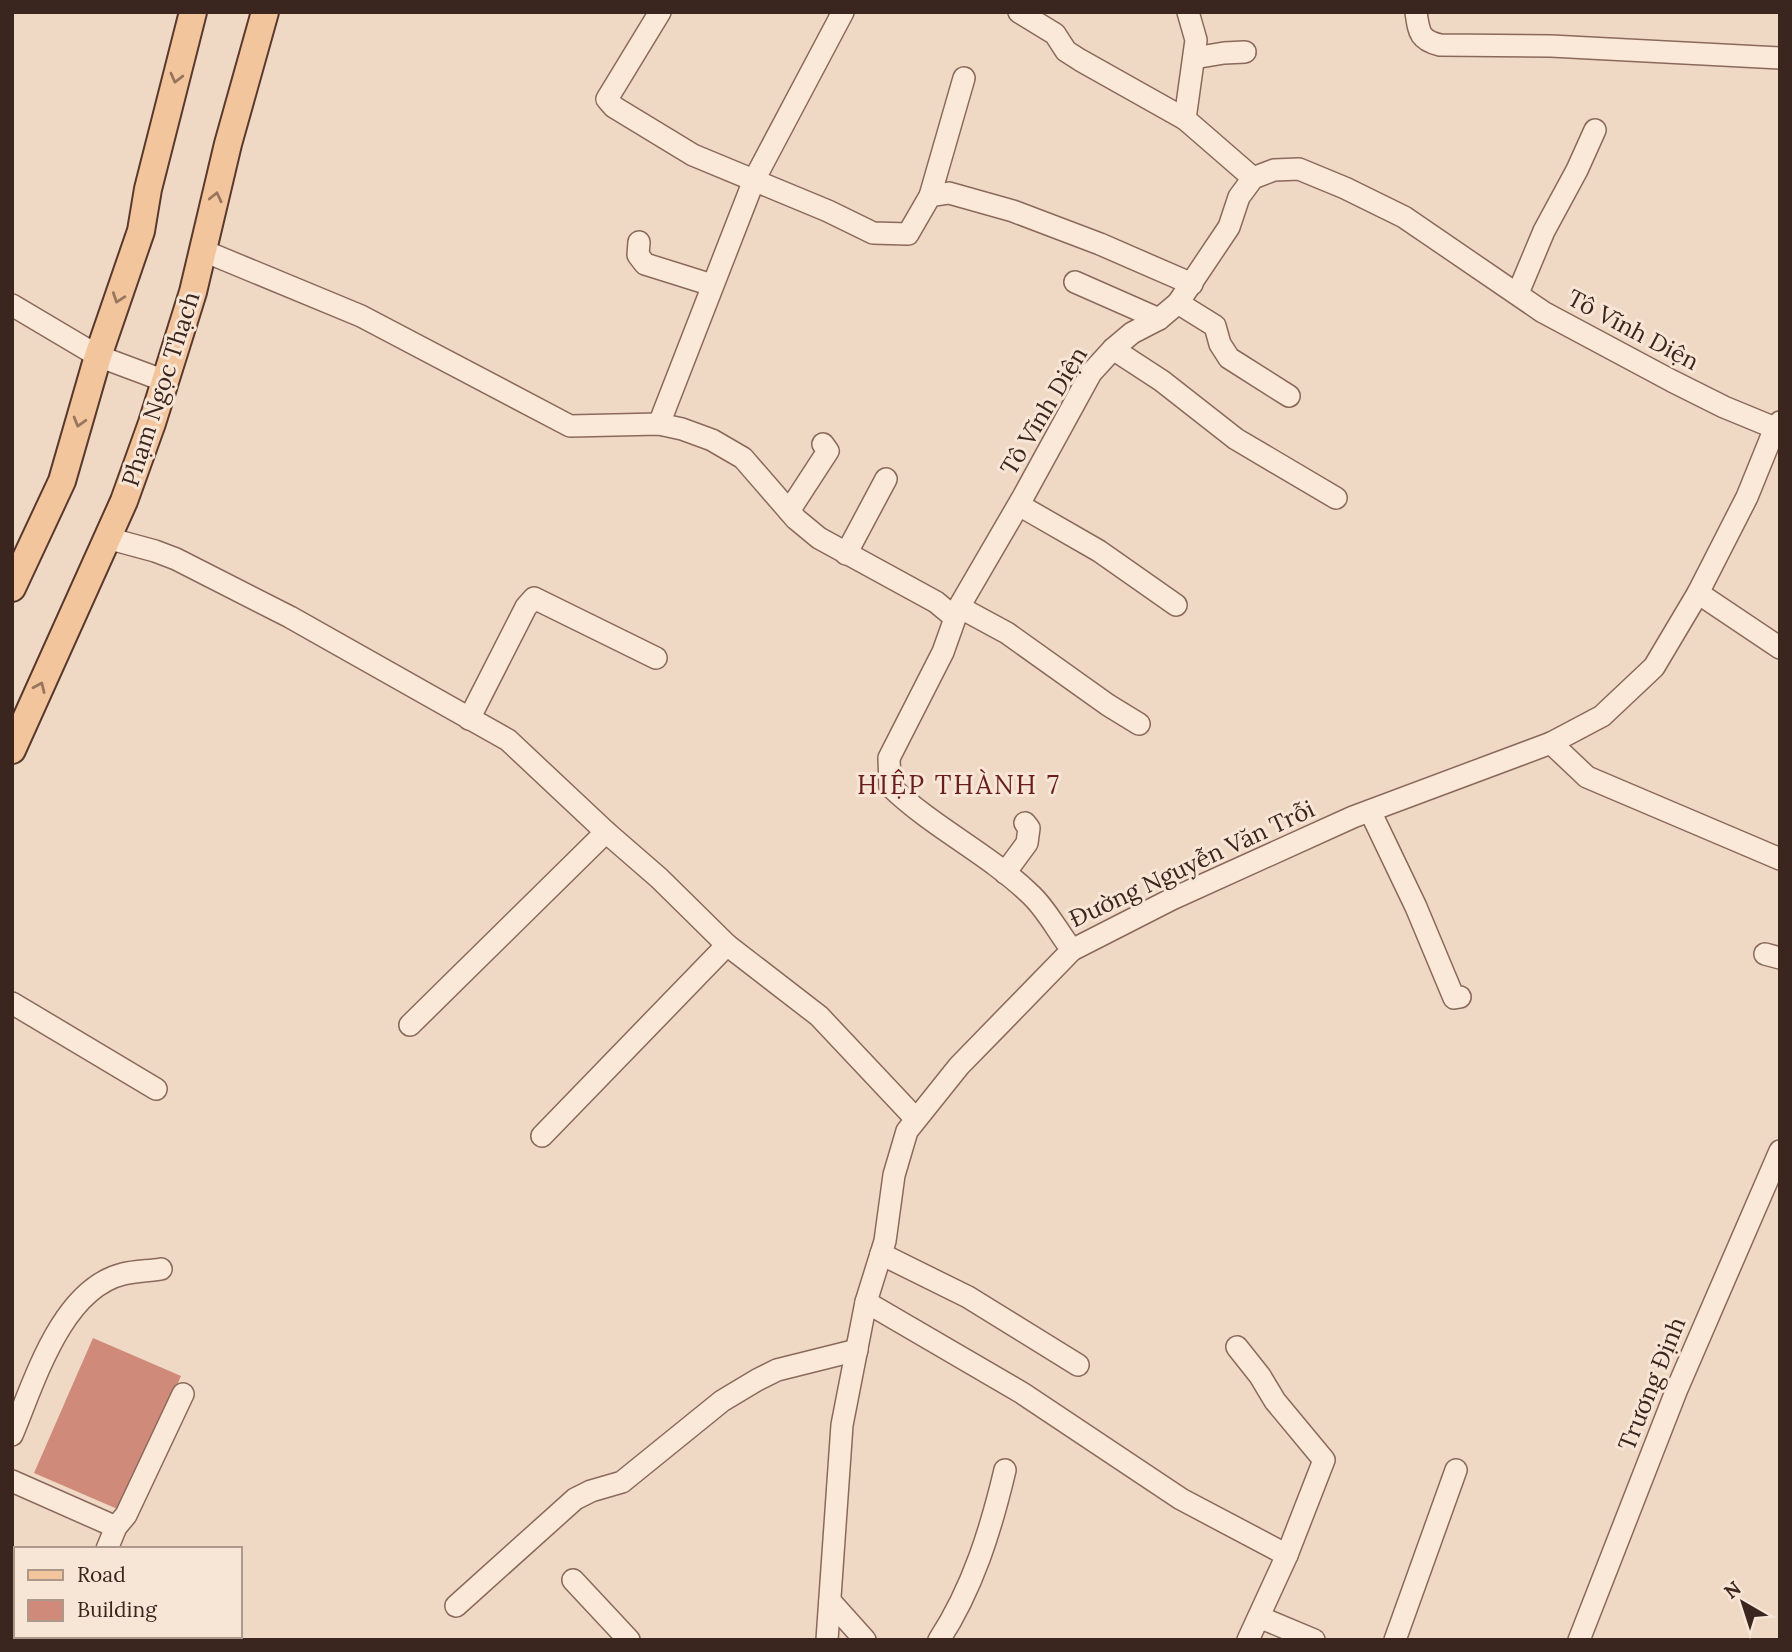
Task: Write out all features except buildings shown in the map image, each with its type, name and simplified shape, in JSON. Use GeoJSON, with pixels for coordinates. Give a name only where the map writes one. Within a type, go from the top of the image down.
{"type":"FeatureCollection","features":[{"type":"Feature","properties":{"kind":"main road"},"geometry":{"type":"LineString","coordinates":[[12,588],[62,481],[98,356],[141,231],[148,188],[193,12]]}},
{"type":"Feature","properties":{"kind":"main road","name":"Phạm Ngọc Thạch"},"geometry":{"type":"LineString","coordinates":[[12,750],[124,501],[165,381],[204,251],[228,144],[265,12]]}},
{"type":"Feature","properties":{"kind":"street"},"geometry":{"type":"LineString","coordinates":[[660,12],[609,95],[609,103],[693,155],[828,211],[873,233],[908,234],[930,196],[964,78]]}},
{"type":"Feature","properties":{"kind":"street"},"geometry":{"type":"LineString","coordinates":[[659,424],[754,180],[843,12]]}},
{"type":"Feature","properties":{"kind":"street"},"geometry":{"type":"LineString","coordinates":[[1019,12],[1055,34],[1066,51],[1185,119],[1253,178]]}},
{"type":"Feature","properties":{"kind":"street"},"geometry":{"type":"LineString","coordinates":[[1185,119],[1196,40],[1188,12]]}},
{"type":"Feature","properties":{"kind":"street"},"geometry":{"type":"LineString","coordinates":[[1416,12],[1418,31],[1427,42],[1440,45],[1551,46],[1780,58]]}},
{"type":"Feature","properties":{"kind":"street"},"geometry":{"type":"LineString","coordinates":[[1194,58],[1245,52]]}},
{"type":"Feature","properties":{"kind":"street"},"geometry":{"type":"LineString","coordinates":[[1518,293],[1544,231],[1595,130]]}},
{"type":"Feature","properties":{"kind":"street","name":"Tô Vĩnh Diện"},"geometry":{"type":"LineString","coordinates":[[1072,950],[1031,894],[904,800],[890,786],[889,758],[943,652],[957,612],[1091,373],[1132,333],[1158,319],[1178,303],[1229,228],[1239,197],[1253,178],[1273,170],[1299,169],[1345,188],[1404,217],[1543,312],[1724,407],[1777,425]]}},
{"type":"Feature","properties":{"kind":"street"},"geometry":{"type":"LineString","coordinates":[[930,196],[949,193],[1013,211],[1100,244],[1192,284]]}},
{"type":"Feature","properties":{"kind":"street"},"geometry":{"type":"LineString","coordinates":[[639,242],[638,255],[645,264],[712,285]]}},
{"type":"Feature","properties":{"kind":"street"},"geometry":{"type":"LineString","coordinates":[[204,251],[362,316],[570,426],[659,424],[712,440],[743,458],[789,511],[819,538],[936,603],[1007,633],[1139,724]]}},
{"type":"Feature","properties":{"kind":"street"},"geometry":{"type":"LineString","coordinates":[[1075,282],[1158,319]]}},
{"type":"Feature","properties":{"kind":"street"},"geometry":{"type":"LineString","coordinates":[[1178,303],[1215,326],[1220,344],[1229,358],[1289,396]]}},
{"type":"Feature","properties":{"kind":"street"},"geometry":{"type":"LineString","coordinates":[[12,305],[98,356],[165,381]]}},
{"type":"Feature","properties":{"kind":"street"},"geometry":{"type":"LineString","coordinates":[[1113,349],[1162,381],[1236,439],[1336,498]]}},
{"type":"Feature","properties":{"kind":"street","name":"Đường Nguyễn Văn Trỗi"},"geometry":{"type":"LineString","coordinates":[[827,1640],[842,1425],[866,1302],[886,1241],[894,1175],[907,1131],[916,1119],[959,1066],[1072,950],[1172,899],[1370,811],[1551,743],[1602,716],[1654,667],[1698,593],[1747,497],[1777,425]]}},
{"type":"Feature","properties":{"kind":"street"},"geometry":{"type":"LineString","coordinates":[[789,511],[828,451],[823,444]]}},
{"type":"Feature","properties":{"kind":"street"},"geometry":{"type":"LineString","coordinates":[[846,554],[886,479]]}},
{"type":"Feature","properties":{"kind":"street"},"geometry":{"type":"LineString","coordinates":[[1019,505],[1099,551],[1176,605]]}},
{"type":"Feature","properties":{"kind":"street"},"geometry":{"type":"LineString","coordinates":[[107,538],[176,559],[290,617],[508,740],[606,832],[660,878],[727,945],[819,1016],[916,1119]]}},
{"type":"Feature","properties":{"kind":"street"},"geometry":{"type":"LineString","coordinates":[[1698,593],[1780,648]]}},
{"type":"Feature","properties":{"kind":"street"},"geometry":{"type":"LineString","coordinates":[[469,719],[532,599],[656,658]]}},
{"type":"Feature","properties":{"kind":"street"},"geometry":{"type":"LineString","coordinates":[[1551,743],[1587,778],[1780,859]]}},
{"type":"Feature","properties":{"kind":"street"},"geometry":{"type":"LineString","coordinates":[[1370,811],[1416,907],[1454,998],[1460,997]]}},
{"type":"Feature","properties":{"kind":"street"},"geometry":{"type":"LineString","coordinates":[[1005,873],[1027,843],[1029,828],[1025,823]]}},
{"type":"Feature","properties":{"kind":"street"},"geometry":{"type":"LineString","coordinates":[[411,1025],[606,832]]}},
{"type":"Feature","properties":{"kind":"street"},"geometry":{"type":"LineString","coordinates":[[542,1136],[727,945]]}},
{"type":"Feature","properties":{"kind":"street"},"geometry":{"type":"LineString","coordinates":[[12,1003],[156,1089]]}},
{"type":"Feature","properties":{"kind":"street","name":"Trương Định"},"geometry":{"type":"LineString","coordinates":[[1581,1639],[1677,1389],[1780,1151]]}},
{"type":"Feature","properties":{"kind":"street"},"geometry":{"type":"LineString","coordinates":[[881,1254],[968,1297],[1078,1365]]}},
{"type":"Feature","properties":{"kind":"street"},"geometry":{"type":"LineString","coordinates":[[12,1435],[55,1334],[76,1304],[100,1284],[121,1274],[161,1269]]}},
{"type":"Feature","properties":{"kind":"street"},"geometry":{"type":"LineString","coordinates":[[866,1302],[1022,1394],[1181,1499],[1287,1555]]}},
{"type":"Feature","properties":{"kind":"street"},"geometry":{"type":"LineString","coordinates":[[1237,1347],[1282,1409],[1323,1458],[1287,1555],[1248,1640]]}},
{"type":"Feature","properties":{"kind":"street"},"geometry":{"type":"LineString","coordinates":[[456,1606],[575,1499],[622,1482],[722,1401],[777,1370],[857,1350]]}},
{"type":"Feature","properties":{"kind":"street"},"geometry":{"type":"LineString","coordinates":[[108,1547],[116,1527],[126,1515],[183,1394]]}},
{"type":"Feature","properties":{"kind":"street"},"geometry":{"type":"LineString","coordinates":[[1395,1640],[1456,1469]]}},
{"type":"Feature","properties":{"kind":"street"},"geometry":{"type":"LineString","coordinates":[[939,1640],[952,1620],[991,1527],[1005,1470]]}},
{"type":"Feature","properties":{"kind":"street"},"geometry":{"type":"LineString","coordinates":[[12,1481],[116,1527]]}},
{"type":"Feature","properties":{"kind":"street"},"geometry":{"type":"LineString","coordinates":[[573,1580],[629,1640]]}},
{"type":"Feature","properties":{"kind":"street"},"geometry":{"type":"LineString","coordinates":[[831,1601],[865,1640]]}},
{"type":"Feature","properties":{"kind":"street"},"geometry":{"type":"LineString","coordinates":[[1259,1617],[1314,1640]]}},
{"type":"Feature","properties":{"kind":"district","name":"HIỆP THÀNH 7"},"geometry":{"type":"Point","coordinates":[959,785]}}]}
